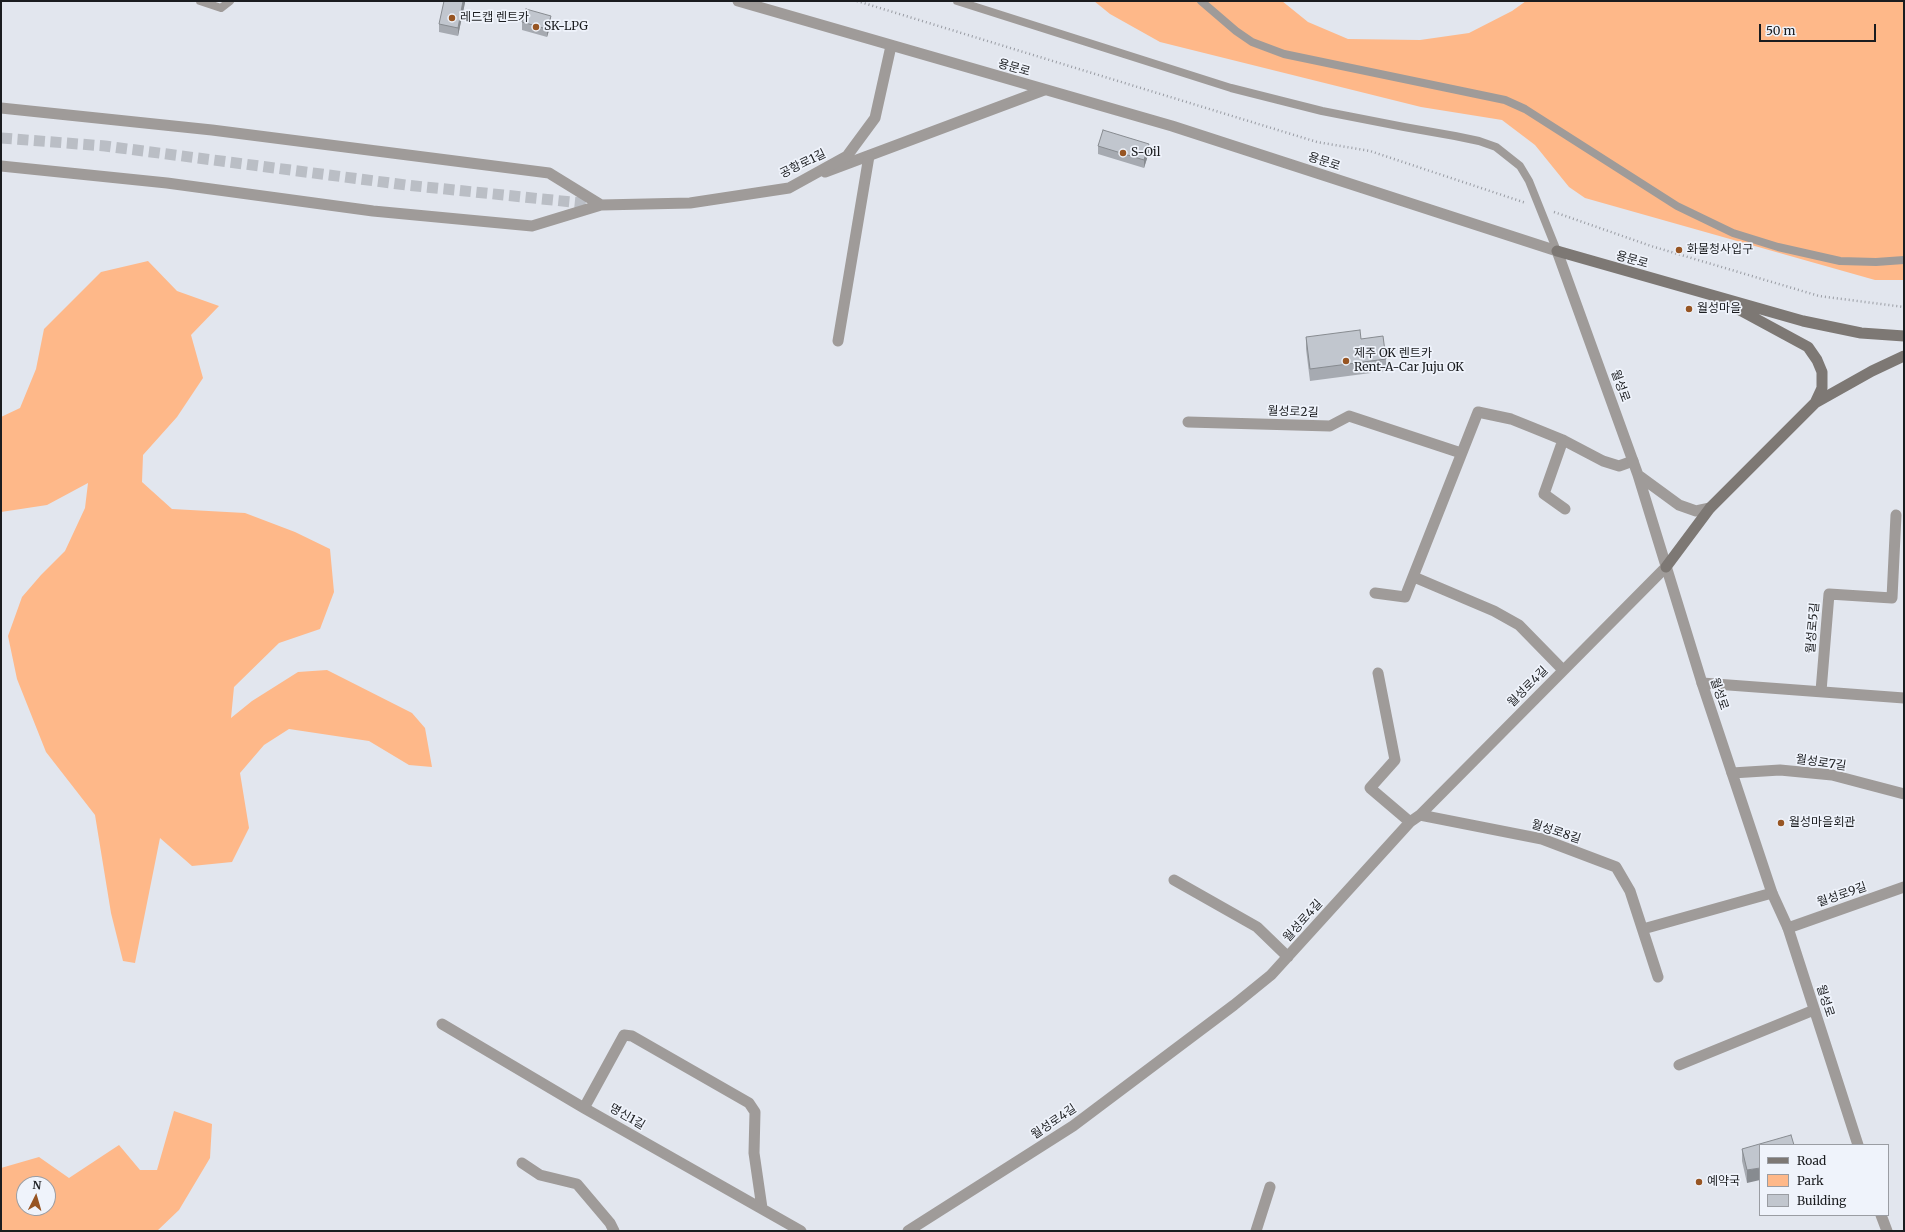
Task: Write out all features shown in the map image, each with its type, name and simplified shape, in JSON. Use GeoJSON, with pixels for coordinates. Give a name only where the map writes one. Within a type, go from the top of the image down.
{"type":"FeatureCollection","features":[{"type":"Feature","properties":{"kind":"main road","name":"용문로"},"geometry":{"type":"LineString","coordinates":[[1557,252],[1803,322],[1862,333],[1904,336]]}},
{"type":"Feature","properties":{"kind":"main road"},"geometry":{"type":"LineString","coordinates":[[1719,299],[1808,348],[1817,360],[1822,372],[1822,388],[1815,403]]}},
{"type":"Feature","properties":{"kind":"main road"},"geometry":{"type":"LineString","coordinates":[[1666,567],[1710,508],[1815,403],[1872,371],[1904,356]]}},
{"type":"Feature","properties":{"kind":"street","name":"용문로"},"geometry":{"type":"LineString","coordinates":[[738,1],[1172,126],[1557,252]]}},
{"type":"Feature","properties":{"kind":"street","name":"공항로1길"},"geometry":{"type":"LineString","coordinates":[[1,166],[167,183],[373,211],[532,226],[601,205],[690,203],[789,188],[847,156],[874,118],[891,46]]}},
{"type":"Feature","properties":{"kind":"street"},"geometry":{"type":"LineString","coordinates":[[804,180],[1044,90]]}},
{"type":"Feature","properties":{"kind":"street"},"geometry":{"type":"LineString","coordinates":[[1,108],[212,130],[549,173],[601,205]]}},
{"type":"Feature","properties":{"kind":"street"},"geometry":{"type":"LineString","coordinates":[[838,341],[869,156]]}},
{"type":"Feature","properties":{"kind":"street","name":"월성로"},"geometry":{"type":"LineString","coordinates":[[1557,252],[1638,475],[1702,683],[1772,893],[1788,928],[1858,1144]]}},
{"type":"Feature","properties":{"kind":"street"},"geometry":{"type":"LineString","coordinates":[[1375,593],[1405,597],[1478,412],[1511,419],[1563,440],[1603,461],[1619,466],[1633,461]]}},
{"type":"Feature","properties":{"kind":"street","name":"월성로2길"},"geometry":{"type":"LineString","coordinates":[[1188,422],[1330,426],[1349,416],[1461,453]]}},
{"type":"Feature","properties":{"kind":"street"},"geometry":{"type":"LineString","coordinates":[[1563,440],[1544,494],[1565,510]]}},
{"type":"Feature","properties":{"kind":"street"},"geometry":{"type":"LineString","coordinates":[[1638,475],[1679,505],[1696,511],[1710,508]]}},
{"type":"Feature","properties":{"kind":"street","name":"월성로5길"},"geometry":{"type":"LineString","coordinates":[[1821,691],[1829,594],[1892,598],[1896,515]]}},
{"type":"Feature","properties":{"kind":"street","name":"월성로4길"},"geometry":{"type":"LineString","coordinates":[[908,1231],[1073,1126],[1234,1005],[1271,975],[1410,822],[1420,815],[1666,567]]}},
{"type":"Feature","properties":{"kind":"street"},"geometry":{"type":"LineString","coordinates":[[1414,576],[1494,611],[1520,625],[1563,670]]}},
{"type":"Feature","properties":{"kind":"street"},"geometry":{"type":"LineString","coordinates":[[1378,673],[1395,760],[1370,788],[1410,822]]}},
{"type":"Feature","properties":{"kind":"street"},"geometry":{"type":"LineString","coordinates":[[1702,683],[1904,698]]}},
{"type":"Feature","properties":{"kind":"street","name":"월성로7길"},"geometry":{"type":"LineString","coordinates":[[1732,772],[1780,770],[1832,775],[1904,794]]}},
{"type":"Feature","properties":{"kind":"street","name":"월성로8길"},"geometry":{"type":"LineString","coordinates":[[1420,815],[1542,839],[1616,867],[1630,891],[1658,977]]}},
{"type":"Feature","properties":{"kind":"street"},"geometry":{"type":"LineString","coordinates":[[1174,880],[1257,927],[1288,957]]}},
{"type":"Feature","properties":{"kind":"street","name":"월성로9길"},"geometry":{"type":"LineString","coordinates":[[1788,928],[1904,887]]}},
{"type":"Feature","properties":{"kind":"street"},"geometry":{"type":"LineString","coordinates":[[1643,929],[1772,893]]}},
{"type":"Feature","properties":{"kind":"street"},"geometry":{"type":"LineString","coordinates":[[1679,1065],[1814,1010]]}},
{"type":"Feature","properties":{"kind":"street","name":"명신1길"},"geometry":{"type":"LineString","coordinates":[[442,1024],[584,1108],[801,1231]]}},
{"type":"Feature","properties":{"kind":"street"},"geometry":{"type":"LineString","coordinates":[[584,1108],[624,1035],[632,1036],[749,1103],[755,1112],[754,1153],[762,1208]]}},
{"type":"Feature","properties":{"kind":"street"},"geometry":{"type":"LineString","coordinates":[[522,1164],[540,1175],[577,1184],[610,1223],[614,1231]]}},
{"type":"Feature","properties":{"kind":"street"},"geometry":{"type":"LineString","coordinates":[[1256,1231],[1270,1188]]}},
{"type":"Feature","properties":{"kind":"street"},"geometry":{"type":"LineString","coordinates":[[1881,1216],[1887,1231]]}},
{"type":"Feature","properties":{"kind":"lane"},"geometry":{"type":"LineString","coordinates":[[200,1],[221,8],[230,1]]}},
{"type":"Feature","properties":{"kind":"lane"},"geometry":{"type":"LineString","coordinates":[[958,1],[1231,88],[1322,111],[1479,141],[1496,147],[1520,166],[1529,181],[1557,252]]}},
{"type":"Feature","properties":{"kind":"lane"},"geometry":{"type":"LineString","coordinates":[[1201,1],[1236,31],[1252,42],[1284,54],[1505,100],[1525,110],[1677,206],[1733,233],[1778,247],[1840,260],[1876,262],[1904,260]]}},
{"type":"Feature","properties":{"kind":"path"},"geometry":{"type":"LineString","coordinates":[[857,1],[1317,142],[1370,151],[1651,246],[1819,296],[1904,307]]}},
{"type":"Feature","properties":{"kind":"green space"},"geometry":{"type":"Polygon","coordinates":[[[1094,1],[1282,1],[1308,22],[1348,39],[1420,40],[1469,33],[1512,11],[1526,1],[1904,1],[1904,280],[1875,280],[1585,198],[1569,187],[1535,145],[1502,120],[1421,107],[1160,42],[1110,14],[1094,1]]]}},
{"type":"Feature","properties":{"kind":"green space"},"geometry":{"type":"Polygon","coordinates":[[[148,261],[177,291],[219,306],[191,335],[203,378],[177,417],[143,455],[142,482],[172,509],[245,513],[295,532],[330,549],[334,592],[320,629],[279,643],[234,687],[231,718],[252,701],[298,672],[327,670],[412,713],[425,728],[432,767],[409,765],[369,741],[289,729],[264,745],[240,773],[249,828],[232,862],[192,866],[160,838],[135,963],[123,961],[111,913],[95,815],[46,752],[17,679],[8,636],[22,597],[65,551],[85,508],[88,483],[47,505],[1,512],[1,417],[20,408],[36,369],[44,329],[101,272],[148,261]]]}},
{"type":"Feature","properties":{"kind":"green space"},"geometry":{"type":"Polygon","coordinates":[[[174,1111],[212,1124],[210,1158],[179,1210],[157,1231],[1,1231],[1,1168],[39,1157],[69,1178],[119,1145],[140,1170],[157,1170],[174,1111]]]}},
{"type":"Feature","properties":{"kind":"building","name":"레드캡 렌트카"},"geometry":{"type":"Polygon","coordinates":[[[444,1],[463,1],[458,28],[439,24],[444,1]]]}},
{"type":"Feature","properties":{"kind":"building"},"geometry":{"type":"Polygon","coordinates":[[[526,9],[551,16],[547,29],[522,22],[526,9]]]}},
{"type":"Feature","properties":{"kind":"building"},"geometry":{"type":"Polygon","coordinates":[[[1103,130],[1149,144],[1144,160],[1098,146],[1103,130]]]}},
{"type":"Feature","properties":{"kind":"building"},"geometry":{"type":"Polygon","coordinates":[[[1360,330],[1361,339],[1383,336],[1386,359],[1310,369],[1306,337],[1360,330]]]}},
{"type":"Feature","properties":{"kind":"building"},"geometry":{"type":"Polygon","coordinates":[[[1791,1135],[1794,1144],[1760,1144],[1791,1135]]]}},
{"type":"Feature","properties":{"kind":"building"},"geometry":{"type":"Polygon","coordinates":[[[1759,1144],[1759,1168],[1747,1170],[1742,1149],[1759,1144]]]}},
{"type":"Feature","properties":{"kind":"tunnel"},"geometry":{"type":"LineString","coordinates":[[1,138],[105,146],[406,185],[601,205]]}},
{"type":"Feature","properties":{"kind":"place","name":"레드캡 렌트카"},"geometry":{"type":"Point","coordinates":[452,18]}},
{"type":"Feature","properties":{"kind":"place","name":"SK-LPG"},"geometry":{"type":"Point","coordinates":[536,27]}},
{"type":"Feature","properties":{"kind":"place","name":"S-Oil"},"geometry":{"type":"Point","coordinates":[1123,153]}},
{"type":"Feature","properties":{"kind":"place","name":"화물청사입구"},"geometry":{"type":"Point","coordinates":[1679,250]}},
{"type":"Feature","properties":{"kind":"place","name":"월성마을"},"geometry":{"type":"Point","coordinates":[1689,309]}},
{"type":"Feature","properties":{"kind":"place","name":"제주 OK 렌트카 Rent-A-Car Juju OK"},"geometry":{"type":"Point","coordinates":[1346,361]}},
{"type":"Feature","properties":{"kind":"place","name":"월성마을회관"},"geometry":{"type":"Point","coordinates":[1781,823]}},
{"type":"Feature","properties":{"kind":"place","name":"예약국"},"geometry":{"type":"Point","coordinates":[1699,1182]}}]}
